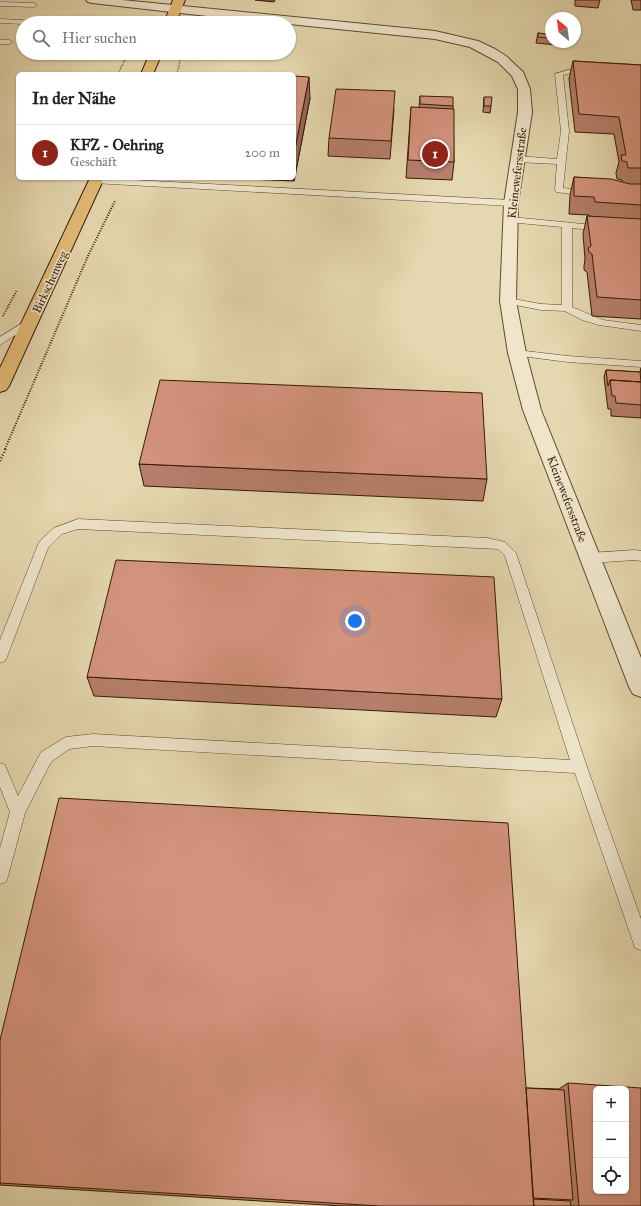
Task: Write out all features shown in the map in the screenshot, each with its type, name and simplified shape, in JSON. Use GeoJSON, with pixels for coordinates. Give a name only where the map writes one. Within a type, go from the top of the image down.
{"type":"FeatureCollection","features":[{"type":"Feature","properties":{"kind":"main road"},"geometry":{"type":"LineString","coordinates":[[173,16],[177,5]]}},
{"type":"Feature","properties":{"kind":"main road"},"geometry":{"type":"LineString","coordinates":[[147,72],[153,60]]}},
{"type":"Feature","properties":{"kind":"main road","name":"Birkschenweg"},"geometry":{"type":"LineString","coordinates":[[0,386],[97,180]]}},
{"type":"Feature","properties":{"kind":"street","name":"Kleinewefersstraße"},"geometry":{"type":"LineString","coordinates":[[92,0],[177,5],[272,16]]}},
{"type":"Feature","properties":{"kind":"street","name":"Kleinewefersstraße"},"geometry":{"type":"LineString","coordinates":[[296,19],[435,35],[474,44],[502,59],[518,75],[524,90],[525,112],[511,203],[508,301],[517,353],[532,410],[641,687]]}},
{"type":"Feature","properties":{"kind":"lane"},"geometry":{"type":"LineString","coordinates":[[0,4],[34,5]]}},
{"type":"Feature","properties":{"kind":"lane"},"geometry":{"type":"LineString","coordinates":[[0,21],[16,22]]}},
{"type":"Feature","properties":{"kind":"lane"},"geometry":{"type":"LineString","coordinates":[[0,42],[9,42]]}},
{"type":"Feature","properties":{"kind":"lane"},"geometry":{"type":"LineString","coordinates":[[597,71],[575,70],[559,74],[565,131],[559,190],[598,194]]}},
{"type":"Feature","properties":{"kind":"lane"},"geometry":{"type":"LineString","coordinates":[[517,158],[561,162]]}},
{"type":"Feature","properties":{"kind":"lane"},"geometry":{"type":"LineString","coordinates":[[105,180],[511,203]]}},
{"type":"Feature","properties":{"kind":"lane"},"geometry":{"type":"LineString","coordinates":[[510,220],[611,228]]}},
{"type":"Feature","properties":{"kind":"lane"},"geometry":{"type":"LineString","coordinates":[[567,225],[567,308]]}},
{"type":"Feature","properties":{"kind":"lane"},"geometry":{"type":"LineString","coordinates":[[508,301],[541,307],[567,308],[585,318],[604,324],[641,328]]}},
{"type":"Feature","properties":{"kind":"lane"},"geometry":{"type":"LineString","coordinates":[[0,342],[32,320]]}},
{"type":"Feature","properties":{"kind":"lane"},"geometry":{"type":"LineString","coordinates":[[517,353],[568,359],[641,364]]}},
{"type":"Feature","properties":{"kind":"lane"},"geometry":{"type":"LineString","coordinates":[[0,657],[43,545],[58,531],[78,524],[487,543],[501,545],[510,553],[580,766],[641,942]]}},
{"type":"Feature","properties":{"kind":"lane"},"geometry":{"type":"LineString","coordinates":[[590,558],[634,555],[641,556]]}},
{"type":"Feature","properties":{"kind":"lane"},"geometry":{"type":"LineString","coordinates":[[0,876],[18,812],[46,757],[66,743],[93,740],[580,766]]}},
{"type":"Feature","properties":{"kind":"lane"},"geometry":{"type":"LineString","coordinates":[[0,770],[18,812]]}},
{"type":"Feature","properties":{"kind":"path"},"geometry":{"type":"LineString","coordinates":[[119,72],[125,60]]}},
{"type":"Feature","properties":{"kind":"path"},"geometry":{"type":"LineString","coordinates":[[177,72],[180,67],[179,60]]}},
{"type":"Feature","properties":{"kind":"path"},"geometry":{"type":"LineString","coordinates":[[0,461],[85,263],[104,226],[122,182]]}},
{"type":"Feature","properties":{"kind":"building"},"geometry":{"type":"Polygon","coordinates":[[[538,33],[545,34],[545,38],[538,37],[538,33]]]}},
{"type":"Feature","properties":{"kind":"building"},"geometry":{"type":"Polygon","coordinates":[[[573,61],[641,65],[641,168],[628,168],[627,162],[622,161],[621,155],[626,155],[619,117],[579,114],[573,61]]]}},
{"type":"Feature","properties":{"kind":"building"},"geometry":{"type":"Polygon","coordinates":[[[296,76],[309,77],[296,144],[296,76]]]}},
{"type":"Feature","properties":{"kind":"building"},"geometry":{"type":"Polygon","coordinates":[[[336,89],[395,91],[391,141],[329,138],[336,89]]]}},
{"type":"Feature","properties":{"kind":"building"},"geometry":{"type":"Polygon","coordinates":[[[420,96],[453,97],[453,106],[420,104],[420,96]]]}},
{"type":"Feature","properties":{"kind":"building"},"geometry":{"type":"Polygon","coordinates":[[[484,97],[492,97],[491,106],[484,106],[484,97]]]}},
{"type":"Feature","properties":{"kind":"building"},"geometry":{"type":"Polygon","coordinates":[[[411,107],[454,109],[454,162],[408,160],[411,107]]]}},
{"type":"Feature","properties":{"kind":"building"},"geometry":{"type":"Polygon","coordinates":[[[574,177],[611,179],[630,184],[641,184],[641,205],[595,202],[594,197],[574,196],[574,177]]]}},
{"type":"Feature","properties":{"kind":"building"},"geometry":{"type":"Polygon","coordinates":[[[587,216],[641,219],[641,300],[597,297],[592,254],[589,252],[588,248],[591,246],[587,216]]]}},
{"type":"Feature","properties":{"kind":"building"},"geometry":{"type":"Polygon","coordinates":[[[606,370],[640,372],[641,382],[610,380],[608,386],[606,370]]]}},
{"type":"Feature","properties":{"kind":"building"},"geometry":{"type":"Polygon","coordinates":[[[160,380],[482,393],[487,479],[139,464],[160,380]]]}},
{"type":"Feature","properties":{"kind":"building"},"geometry":{"type":"Polygon","coordinates":[[[610,380],[641,382],[641,405],[616,403],[615,396],[612,396],[610,380]]]}},
{"type":"Feature","properties":{"kind":"building"},"geometry":{"type":"Polygon","coordinates":[[[116,560],[494,577],[502,699],[87,677],[116,560]]]}},
{"type":"Feature","properties":{"kind":"building"},"geometry":{"type":"Polygon","coordinates":[[[59,798],[508,823],[534,1206],[380,1206],[0,1183],[0,1040],[59,798]]]}},
{"type":"Feature","properties":{"kind":"building"},"geometry":{"type":"Polygon","coordinates":[[[568,1083],[612,1086],[593,1086],[593,1194],[629,1194],[629,1087],[641,1088],[641,1206],[579,1206],[568,1083]]]}},
{"type":"Feature","properties":{"kind":"building"},"geometry":{"type":"Polygon","coordinates":[[[526,1088],[564,1090],[573,1200],[533,1198],[526,1088]]]}},
{"type":"Feature","properties":{"kind":"building"},"geometry":{"type":"Polygon","coordinates":[[[533,1199],[570,1201],[571,1206],[534,1206],[533,1199]]]}},
{"type":"Feature","properties":{"kind":"place","name":"KFZ - Oehring"},"geometry":{"type":"Point","coordinates":[435,154]}}]}
